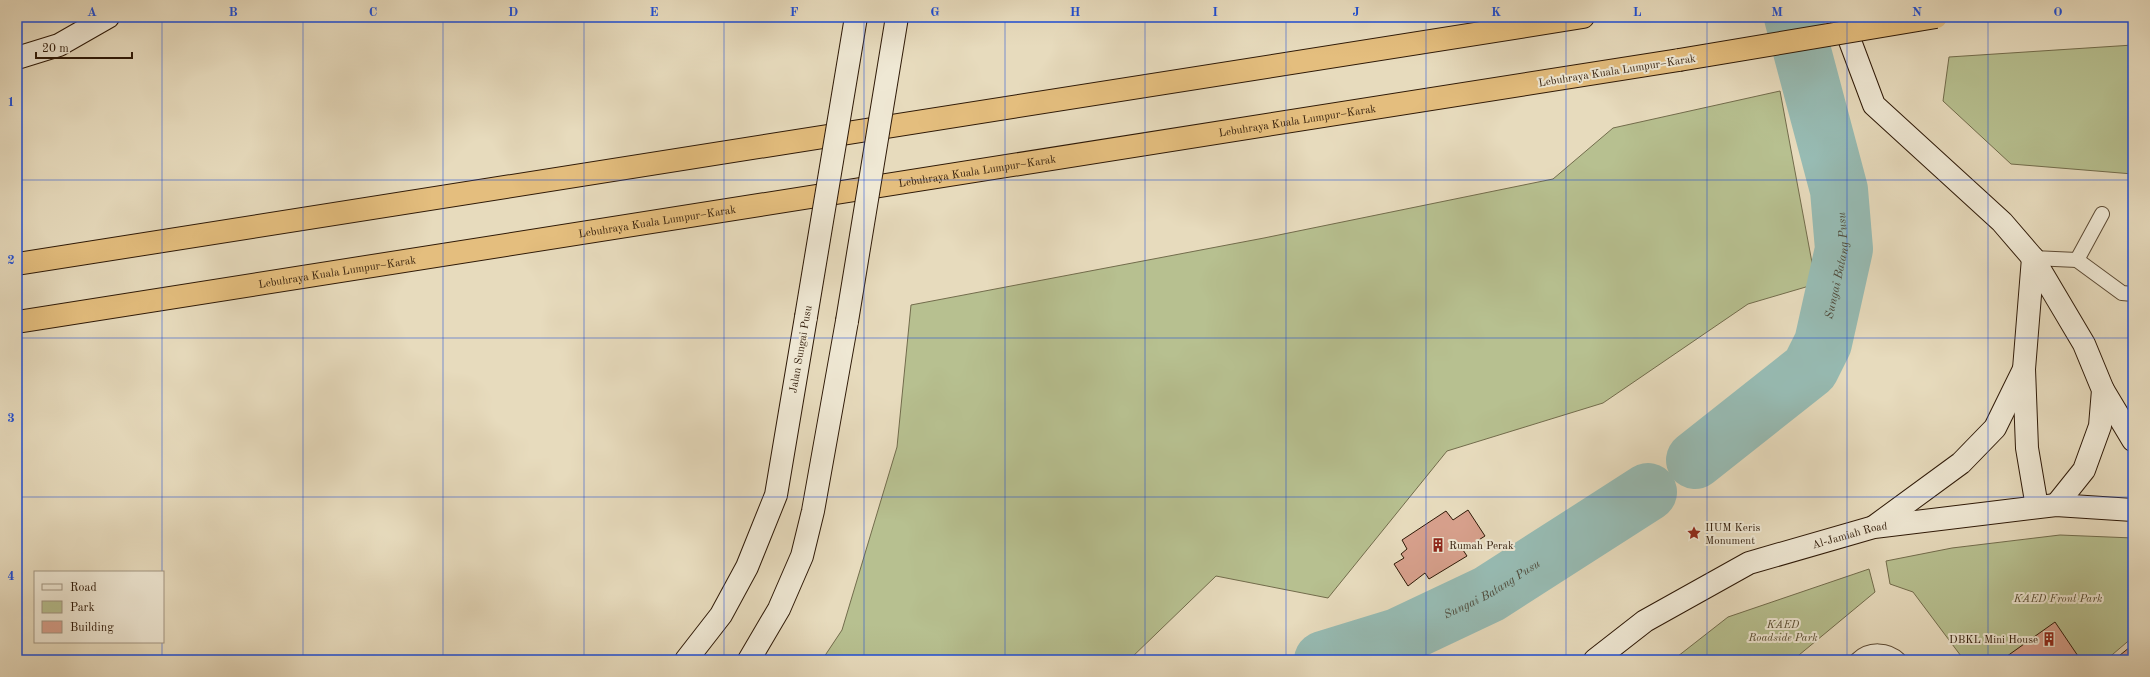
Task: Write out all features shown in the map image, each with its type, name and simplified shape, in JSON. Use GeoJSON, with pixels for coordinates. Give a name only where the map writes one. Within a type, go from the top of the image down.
{"type":"FeatureCollection","features":[{"type":"Feature","properties":{"kind":"highway"},"geometry":{"type":"LineString","coordinates":[[17,264],[1583,17]]}},
{"type":"Feature","properties":{"kind":"highway","name":"Lebuhraya Kuala Lumpur–Karak"},"geometry":{"type":"LineString","coordinates":[[17,322],[1679,60],[1936,17]]}},
{"type":"Feature","properties":{"kind":"street"},"geometry":{"type":"LineString","coordinates":[[17,58],[59,45],[108,17]]}},
{"type":"Feature","properties":{"kind":"street","name":"Jalan Sungai Pusu"},"geometry":{"type":"LineString","coordinates":[[686,660],[721,615],[736,588],[747,567],[776,495],[856,17]]}},
{"type":"Feature","properties":{"kind":"street"},"geometry":{"type":"LineString","coordinates":[[749,660],[779,609],[802,556],[814,511],[897,17]]}},
{"type":"Feature","properties":{"kind":"street"},"geometry":{"type":"LineString","coordinates":[[1841,17],[1874,105],[2002,222],[2033,258],[2084,344],[2103,390],[2133,440]]}},
{"type":"Feature","properties":{"kind":"street"},"geometry":{"type":"LineString","coordinates":[[2033,258],[2024,369],[2027,448],[2046,506],[2084,470],[2087,464],[2100,426],[2103,390]]}},
{"type":"Feature","properties":{"kind":"street"},"geometry":{"type":"LineString","coordinates":[[1874,527],[1960,463],[1995,428],[2024,369]]}},
{"type":"Feature","properties":{"kind":"street","name":"Al-Jamiah Road"},"geometry":{"type":"LineString","coordinates":[[1595,660],[1645,621],[1749,563],[1874,527],[2046,506],[2133,510]]}},
{"type":"Feature","properties":{"kind":"lane"},"geometry":{"type":"LineString","coordinates":[[2077,260],[2102,214]]}},
{"type":"Feature","properties":{"kind":"lane"},"geometry":{"type":"LineString","coordinates":[[2033,258],[2077,260],[2122,293],[2133,294]]}},
{"type":"Feature","properties":{"kind":"lane"},"geometry":{"type":"LineString","coordinates":[[1857,660],[1868,653],[1877,651],[1887,652],[1899,660]]}},
{"type":"Feature","properties":{"kind":"green space"},"geometry":{"type":"Polygon","coordinates":[[[2133,45],[2133,174],[2011,164],[1943,101],[1949,57],[2133,45]]]}},
{"type":"Feature","properties":{"kind":"green space"},"geometry":{"type":"Polygon","coordinates":[[[1780,91],[1816,284],[1748,304],[1603,403],[1447,451],[1328,598],[1216,576],[1129,660],[822,660],[842,630],[897,447],[911,305],[1264,238],[1553,179],[1613,128],[1780,91]]]}},
{"type":"Feature","properties":{"kind":"green space","name":"KAED Front Park"},"geometry":{"type":"Polygon","coordinates":[[[2060,535],[2133,538],[2133,637],[2106,660],[1964,660],[1913,592],[1890,584],[1886,561],[1952,548],[2060,535]]]}},
{"type":"Feature","properties":{"kind":"green space","name":"KAED Roadside Park"},"geometry":{"type":"Polygon","coordinates":[[[1869,569],[1875,592],[1793,660],[1673,660],[1728,617],[1869,569]]]}},
{"type":"Feature","properties":{"kind":"building","name":"Rumah Perak"},"geometry":{"type":"Polygon","coordinates":[[[1468,510],[1485,536],[1463,550],[1467,556],[1429,579],[1425,573],[1408,586],[1394,564],[1404,558],[1401,554],[1407,549],[1402,540],[1446,511],[1453,520],[1468,510]]]}},
{"type":"Feature","properties":{"kind":"building","name":"DBKL Mini House"},"geometry":{"type":"Polygon","coordinates":[[[2055,622],[2078,656],[2072,660],[2003,659],[2055,622]]]}},
{"type":"Feature","properties":{"kind":"building"},"geometry":{"type":"Polygon","coordinates":[[[2130,647],[2133,649],[2133,660],[2114,660],[2130,647]]]}},
{"type":"Feature","properties":{"kind":"waterway","name":"Sungai Batang Pusu"},"geometry":{"type":"LineString","coordinates":[[1695,460],[1810,369],[1823,343],[1844,249],[1839,190],[1793,17]]}},
{"type":"Feature","properties":{"kind":"waterway","name":"Sungai Batang Pusu"},"geometry":{"type":"LineString","coordinates":[[1323,660],[1398,637],[1489,594],[1648,492]]}},
{"type":"Feature","properties":{"kind":"place","name":"IIUM Keris Monument"},"geometry":{"type":"Point","coordinates":[1694,533]}},
{"type":"Feature","properties":{"kind":"place","name":"Rumah Perak"},"geometry":{"type":"Point","coordinates":[1438,545]}},
{"type":"Feature","properties":{"kind":"place","name":"DBKL Mini House"},"geometry":{"type":"Point","coordinates":[2049,639]}}]}
